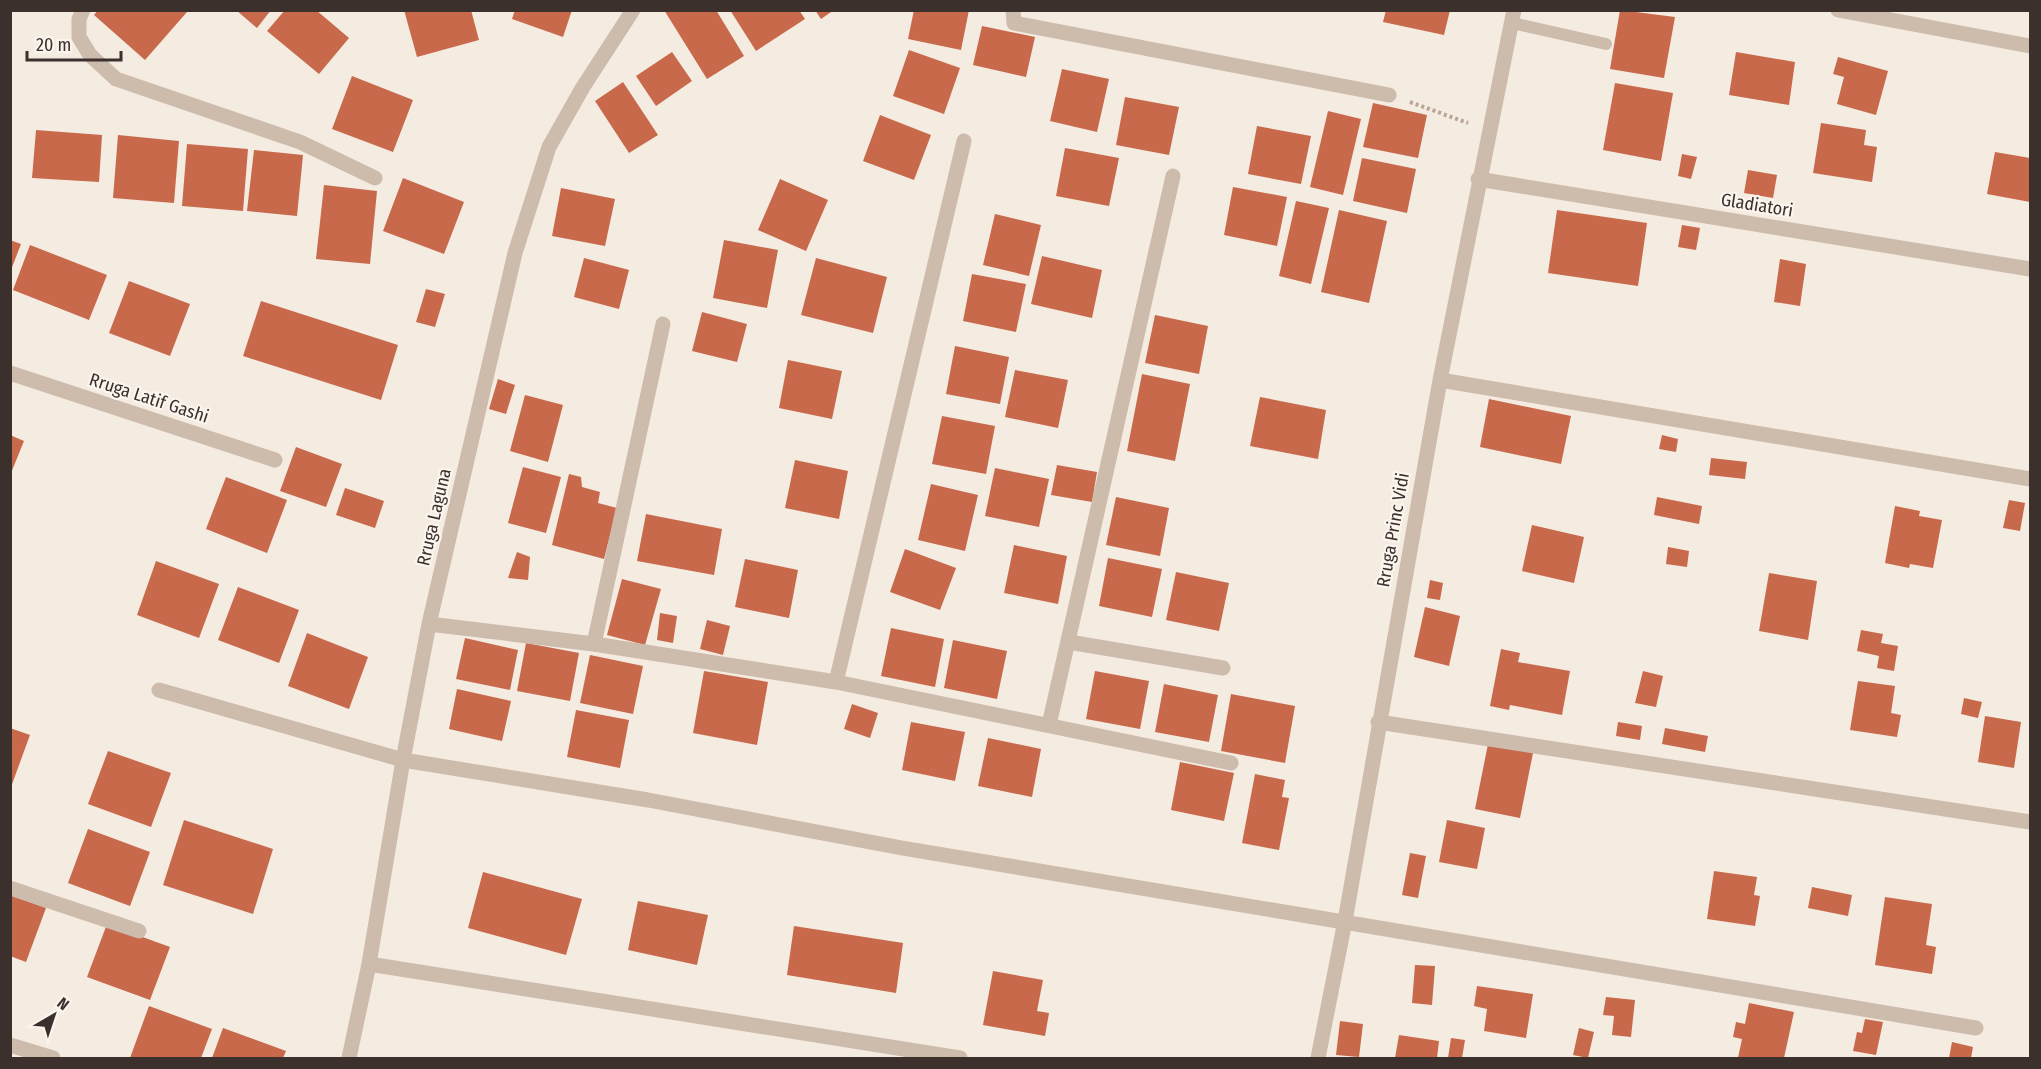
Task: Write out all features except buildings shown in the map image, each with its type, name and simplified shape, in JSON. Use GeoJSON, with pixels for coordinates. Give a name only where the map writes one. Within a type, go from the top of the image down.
{"type":"FeatureCollection","features":[{"type":"Feature","properties":{"kind":"street"},"geometry":{"type":"LineString","coordinates":[[83,10],[79,19],[79,37],[90,55],[116,79],[300,142],[375,178]]}},
{"type":"Feature","properties":{"kind":"street","name":"Rruga Laguna"},"geometry":{"type":"LineString","coordinates":[[349,1059],[369,964],[403,760],[429,624],[515,253],[549,147],[583,87],[633,10]]}},
{"type":"Feature","properties":{"kind":"street"},"geometry":{"type":"LineString","coordinates":[[1013,10],[1014,23],[1389,95]]}},
{"type":"Feature","properties":{"kind":"street"},"geometry":{"type":"LineString","coordinates":[[1838,10],[2031,46]]}},
{"type":"Feature","properties":{"kind":"street","name":"Rruga Princ Vidi"},"geometry":{"type":"LineString","coordinates":[[1318,1059],[1345,921],[1378,722],[1440,380],[1478,179],[1513,17]]}},
{"type":"Feature","properties":{"kind":"street"},"geometry":{"type":"LineString","coordinates":[[836,682],[964,141]]}},
{"type":"Feature","properties":{"kind":"street"},"geometry":{"type":"LineString","coordinates":[[1049,725],[1173,176]]}},
{"type":"Feature","properties":{"kind":"street","name":"Gladiatori"},"geometry":{"type":"LineString","coordinates":[[1478,179],[2031,269]]}},
{"type":"Feature","properties":{"kind":"street"},"geometry":{"type":"LineString","coordinates":[[594,644],[663,324]]}},
{"type":"Feature","properties":{"kind":"street","name":"Rruga Latif Gashi"},"geometry":{"type":"LineString","coordinates":[[10,373],[275,460]]}},
{"type":"Feature","properties":{"kind":"street"},"geometry":{"type":"LineString","coordinates":[[1440,380],[2031,479]]}},
{"type":"Feature","properties":{"kind":"street"},"geometry":{"type":"LineString","coordinates":[[429,624],[594,644],[836,682],[1231,763]]}},
{"type":"Feature","properties":{"kind":"street"},"geometry":{"type":"LineString","coordinates":[[1069,642],[1223,668]]}},
{"type":"Feature","properties":{"kind":"street"},"geometry":{"type":"LineString","coordinates":[[159,690],[403,760],[648,800],[902,848],[1976,1028]]}},
{"type":"Feature","properties":{"kind":"street"},"geometry":{"type":"LineString","coordinates":[[1378,722],[2031,822]]}},
{"type":"Feature","properties":{"kind":"street"},"geometry":{"type":"LineString","coordinates":[[10,888],[139,931]]}},
{"type":"Feature","properties":{"kind":"street"},"geometry":{"type":"LineString","coordinates":[[369,964],[960,1059]]}},
{"type":"Feature","properties":{"kind":"street"},"geometry":{"type":"LineString","coordinates":[[10,1045],[53,1059]]}},
{"type":"Feature","properties":{"kind":"lane"},"geometry":{"type":"LineString","coordinates":[[1513,17],[1606,44]]}},
{"type":"Feature","properties":{"kind":"path"},"geometry":{"type":"LineString","coordinates":[[1389,95],[1489,131]]}}]}
